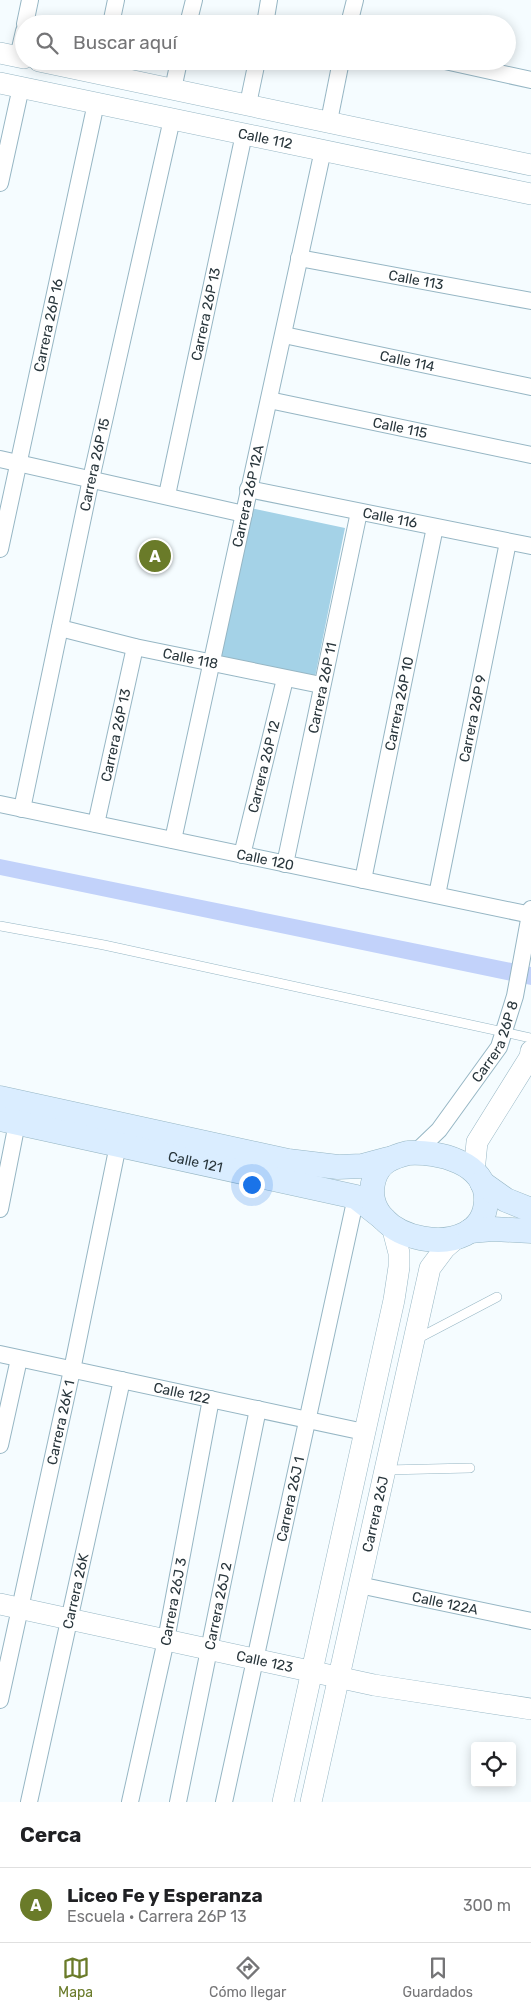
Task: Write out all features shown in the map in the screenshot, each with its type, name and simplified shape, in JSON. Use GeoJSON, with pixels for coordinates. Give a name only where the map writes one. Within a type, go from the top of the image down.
{"type":"FeatureCollection","features":[{"type":"Feature","properties":{"kind":"main road","name":"Calle 121"},"geometry":{"type":"LineString","coordinates":[[0,1098],[288,1161],[338,1167],[362,1166],[388,1160]]}},
{"type":"Feature","properties":{"kind":"main road","name":"Calle 121"},"geometry":{"type":"LineString","coordinates":[[9,1121],[356,1197],[388,1222]]}},
{"type":"Feature","properties":{"kind":"main road"},"geometry":{"type":"LineString","coordinates":[[531,1210],[506,1200],[478,1178],[464,1164],[443,1155],[415,1153],[400,1155],[388,1160],[379,1169],[373,1185],[375,1204],[388,1222],[412,1236],[429,1240],[446,1239],[464,1233],[493,1229],[531,1231]]}},
{"type":"Feature","properties":{"kind":"main road"},"geometry":{"type":"LineString","coordinates":[[464,1233],[478,1224],[485,1210],[486,1194],[478,1178]]}},
{"type":"Feature","properties":{"kind":"street"},"geometry":{"type":"LineString","coordinates":[[27,15],[30,0]]}},
{"type":"Feature","properties":{"kind":"street"},"geometry":{"type":"LineString","coordinates":[[113,15],[116,0]]}},
{"type":"Feature","properties":{"kind":"street"},"geometry":{"type":"LineString","coordinates":[[190,15],[194,0]]}},
{"type":"Feature","properties":{"kind":"street"},"geometry":{"type":"LineString","coordinates":[[266,15],[269,0]]}},
{"type":"Feature","properties":{"kind":"street"},"geometry":{"type":"LineString","coordinates":[[352,15],[355,0]]}},
{"type":"Feature","properties":{"kind":"street"},"geometry":{"type":"LineString","coordinates":[[109,70],[173,89],[531,165]]}},
{"type":"Feature","properties":{"kind":"street"},"geometry":{"type":"LineString","coordinates":[[173,89],[177,70]]}},
{"type":"Feature","properties":{"kind":"street"},"geometry":{"type":"LineString","coordinates":[[248,104],[255,70]]}},
{"type":"Feature","properties":{"kind":"street"},"geometry":{"type":"LineString","coordinates":[[329,121],[339,70]]}},
{"type":"Feature","properties":{"kind":"street"},"geometry":{"type":"LineString","coordinates":[[486,70],[531,80]]}},
{"type":"Feature","properties":{"kind":"street","name":"Calle 112"},"geometry":{"type":"LineString","coordinates":[[0,83],[531,194]]}},
{"type":"Feature","properties":{"kind":"street"},"geometry":{"type":"LineString","coordinates":[[0,183],[21,88]]}},
{"type":"Feature","properties":{"kind":"street","name":"Carrera 26P 16"},"geometry":{"type":"LineString","coordinates":[[0,549],[96,103]]}},
{"type":"Feature","properties":{"kind":"street","name":"Carrera 26P 15"},"geometry":{"type":"LineString","coordinates":[[22,809],[91,479],[172,119]]}},
{"type":"Feature","properties":{"kind":"street","name":"Carrera 26P 13"},"geometry":{"type":"LineString","coordinates":[[167,495],[244,134]]}},
{"type":"Feature","properties":{"kind":"street","name":"Carrera 26P 12A"},"geometry":{"type":"LineString","coordinates":[[173,840],[323,150]]}},
{"type":"Feature","properties":{"kind":"street","name":"Calle 113"},"geometry":{"type":"LineString","coordinates":[[299,258],[531,301]]}},
{"type":"Feature","properties":{"kind":"street","name":"Calle 114"},"geometry":{"type":"LineString","coordinates":[[284,335],[531,387]]}},
{"type":"Feature","properties":{"kind":"street","name":"Calle 115"},"geometry":{"type":"LineString","coordinates":[[268,400],[531,455]]}},
{"type":"Feature","properties":{"kind":"street"},"geometry":{"type":"LineString","coordinates":[[0,459],[167,495],[244,514]]}},
{"type":"Feature","properties":{"kind":"street","name":"Calle 116"},"geometry":{"type":"LineString","coordinates":[[248,490],[531,546]]}},
{"type":"Feature","properties":{"kind":"street","name":"Carrera 26P 11"},"geometry":{"type":"LineString","coordinates":[[285,864],[359,512]]}},
{"type":"Feature","properties":{"kind":"street","name":"Carrera 26P 10"},"geometry":{"type":"LineString","coordinates":[[362,880],[435,527]]}},
{"type":"Feature","properties":{"kind":"street","name":"Carrera 26P 9"},"geometry":{"type":"LineString","coordinates":[[437,895],[508,542]]}},
{"type":"Feature","properties":{"kind":"street","name":"Calle 118"},"geometry":{"type":"LineString","coordinates":[[60,628],[135,647],[212,661],[322,685]]}},
{"type":"Feature","properties":{"kind":"street","name":"Carrera 26P 13"},"geometry":{"type":"LineString","coordinates":[[96,824],[135,647]]}},
{"type":"Feature","properties":{"kind":"street","name":"Carrera 26P 12"},"geometry":{"type":"LineString","coordinates":[[242,855],[285,678]]}},
{"type":"Feature","properties":{"kind":"street","name":"Calle 120"},"geometry":{"type":"LineString","coordinates":[[0,804],[362,880],[531,913]]}},
{"type":"Feature","properties":{"kind":"street","name":"Carrera 26P 8"},"geometry":{"type":"LineString","coordinates":[[415,1153],[439,1130],[499,1047],[515,996],[531,913]]}},
{"type":"Feature","properties":{"kind":"street"},"geometry":{"type":"LineString","coordinates":[[478,1178],[477,1142],[530,1057],[531,1051]]}},
{"type":"Feature","properties":{"kind":"street"},"geometry":{"type":"LineString","coordinates":[[0,1209],[9,1121]]}},
{"type":"Feature","properties":{"kind":"street","name":"Carrera 26K 1"},"geometry":{"type":"LineString","coordinates":[[0,1700],[10,1606],[72,1370],[118,1144]]}},
{"type":"Feature","properties":{"kind":"street","name":"Carrera 26J 1"},"geometry":{"type":"LineString","coordinates":[[224,1802],[356,1197]]}},
{"type":"Feature","properties":{"kind":"street","name":"Carrera 26J"},"geometry":{"type":"LineString","coordinates":[[283,1802],[394,1300],[399,1253],[388,1222]]}},
{"type":"Feature","properties":{"kind":"street","name":"Carrera 26J"},"geometry":{"type":"LineString","coordinates":[[311,1802],[430,1268],[445,1248],[464,1233]]}},
{"type":"Feature","properties":{"kind":"street","name":"Calle 122"},"geometry":{"type":"LineString","coordinates":[[0,1354],[364,1432]]}},
{"type":"Feature","properties":{"kind":"street"},"geometry":{"type":"LineString","coordinates":[[0,1445],[19,1358]]}},
{"type":"Feature","properties":{"kind":"street","name":"Carrera 26K"},"geometry":{"type":"LineString","coordinates":[[29,1802],[122,1380]]}},
{"type":"Feature","properties":{"kind":"street","name":"Carrera 26J 3"},"geometry":{"type":"LineString","coordinates":[[130,1802],[166,1640],[211,1399]]}},
{"type":"Feature","properties":{"kind":"street","name":"Carrera 26J 2"},"geometry":{"type":"LineString","coordinates":[[178,1802],[258,1409]]}},
{"type":"Feature","properties":{"kind":"street","name":"Calle 122A"},"geometry":{"type":"LineString","coordinates":[[359,1585],[531,1621]]}},
{"type":"Feature","properties":{"kind":"street","name":"Calle 123"},"geometry":{"type":"LineString","coordinates":[[10,1606],[338,1678],[531,1709]]}},
{"type":"Feature","properties":{"kind":"street"},"geometry":{"type":"LineString","coordinates":[[279,1664],[289,1663],[303,1656],[314,1647],[319,1638]]}},
{"type":"Feature","properties":{"kind":"street"},"geometry":{"type":"LineString","coordinates":[[346,1644],[357,1669],[374,1685]]}},
{"type":"Feature","properties":{"kind":"street"},"geometry":{"type":"LineString","coordinates":[[279,1664],[295,1675],[300,1683],[304,1703]]}},
{"type":"Feature","properties":{"kind":"street"},"geometry":{"type":"LineString","coordinates":[[331,1708],[346,1694],[374,1685]]}},
{"type":"Feature","properties":{"kind":"lane"},"geometry":{"type":"LineString","coordinates":[[0,926],[104,945],[531,1038]]}},
{"type":"Feature","properties":{"kind":"lane"},"geometry":{"type":"LineString","coordinates":[[414,1341],[497,1297]]}},
{"type":"Feature","properties":{"kind":"lane"},"geometry":{"type":"LineString","coordinates":[[385,1470],[470,1468]]}},
{"type":"Feature","properties":{"kind":"shaded area"},"geometry":{"type":"Polygon","coordinates":[[[250,508],[345,528],[315,677],[220,657],[250,508]]]}},
{"type":"Feature","properties":{"kind":"shaded area"},"geometry":{"type":"Polygon","coordinates":[[[0,859],[531,967],[531,985],[0,875],[0,859]]]}},
{"type":"Feature","properties":{"kind":"place","name":"Liceo Fe y Esperanza"},"geometry":{"type":"Point","coordinates":[155,556]}}]}
